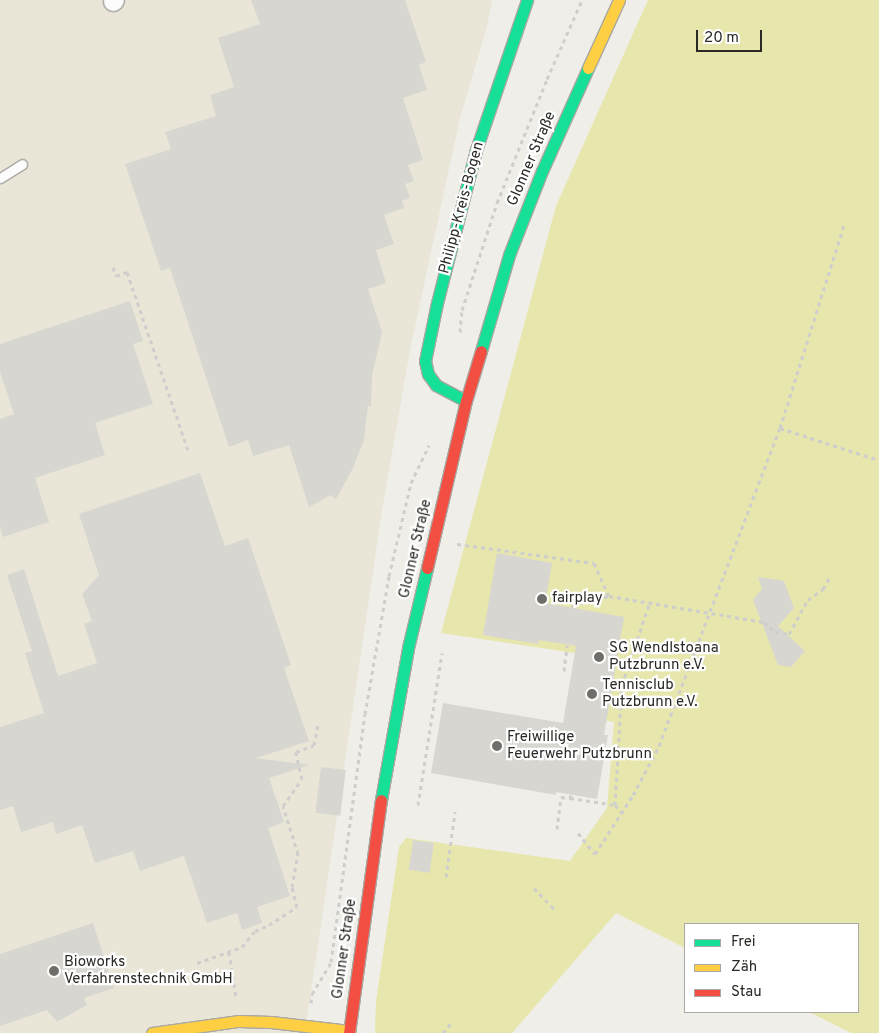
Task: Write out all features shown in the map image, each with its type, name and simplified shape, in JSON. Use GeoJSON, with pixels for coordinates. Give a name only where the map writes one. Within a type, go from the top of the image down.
{"type":"FeatureCollection","features":[{"type":"Feature","properties":{"kind":"street","name":"Philipp-Kreis-Bogen"},"geometry":{"type":"LineString","coordinates":[[466,402],[436,385],[428,374],[425,362],[437,303],[476,150],[526,0]]}},
{"type":"Feature","properties":{"kind":"street","name":"Glonner Straße"},"geometry":{"type":"LineString","coordinates":[[349,1032],[380,808],[408,648],[466,402],[509,255],[578,88],[619,0]]}},
{"type":"Feature","properties":{"kind":"street"},"geometry":{"type":"LineString","coordinates":[[152,1033],[239,1021],[271,1022],[349,1032]]}},
{"type":"Feature","properties":{"kind":"lane"},"geometry":{"type":"LineString","coordinates":[[0,178],[22,164]]}},
{"type":"Feature","properties":{"kind":"path"},"geometry":{"type":"LineString","coordinates":[[578,833],[595,854],[622,814],[659,746],[780,428],[844,225]]}},
{"type":"Feature","properties":{"kind":"path"},"geometry":{"type":"LineString","coordinates":[[113,267],[116,276],[127,272],[189,453]]}},
{"type":"Feature","properties":{"kind":"path"},"geometry":{"type":"LineString","coordinates":[[780,428],[879,460]]}},
{"type":"Feature","properties":{"kind":"path"},"geometry":{"type":"LineString","coordinates":[[462,544],[594,563],[609,596]]}},
{"type":"Feature","properties":{"kind":"path"},"geometry":{"type":"LineString","coordinates":[[573,608],[573,605],[609,596],[709,611],[764,622],[775,632],[790,634],[808,600],[823,589],[830,577]]}},
{"type":"Feature","properties":{"kind":"path"},"geometry":{"type":"LineString","coordinates":[[615,805],[622,685],[650,602]]}},
{"type":"Feature","properties":{"kind":"path"},"geometry":{"type":"LineString","coordinates":[[564,671],[567,645]]}},
{"type":"Feature","properties":{"kind":"path"},"geometry":{"type":"LineString","coordinates":[[418,805],[442,653]]}},
{"type":"Feature","properties":{"kind":"path"},"geometry":{"type":"LineString","coordinates":[[197,963],[242,947],[255,931],[269,925],[297,907],[292,886],[298,854],[283,806],[302,779],[296,752],[314,745],[318,724]]}},
{"type":"Feature","properties":{"kind":"path"},"geometry":{"type":"LineString","coordinates":[[557,829],[561,797],[571,796],[615,805],[622,814]]}},
{"type":"Feature","properties":{"kind":"path"},"geometry":{"type":"LineString","coordinates":[[446,876],[455,812]]}},
{"type":"Feature","properties":{"kind":"path"},"geometry":{"type":"LineString","coordinates":[[534,888],[554,909]]}},
{"type":"Feature","properties":{"kind":"path"},"geometry":{"type":"LineString","coordinates":[[229,952],[235,994]]}},
{"type":"Feature","properties":{"kind":"path"},"geometry":{"type":"LineString","coordinates":[[443,1033],[452,1022]]}},
{"type":"Feature","properties":{"kind":"shaded area"},"geometry":{"type":"Polygon","coordinates":[[[0,0],[492,0],[487,27],[460,118],[410,350],[382,511],[305,1033],[0,1033],[0,0]]]}},
{"type":"Feature","properties":{"kind":"green space"},"geometry":{"type":"Polygon","coordinates":[[[648,0],[879,0],[879,1033],[851,1033],[811,1013],[859,1013],[859,923],[684,923],[684,947],[616,913],[512,1033],[375,1033],[376,1001],[399,847],[406,838],[570,861],[607,808],[614,722],[565,713],[575,653],[441,633],[556,206],[648,0]]]}},
{"type":"Feature","properties":{"kind":"building"},"geometry":{"type":"Polygon","coordinates":[[[251,0],[405,0],[426,62],[419,65],[427,90],[403,98],[423,160],[408,165],[414,181],[405,184],[410,198],[402,201],[404,208],[384,215],[394,244],[376,250],[386,283],[368,289],[382,332],[372,376],[371,406],[368,406],[364,440],[353,468],[336,499],[331,495],[309,507],[289,445],[253,456],[248,440],[229,447],[170,268],[161,271],[125,164],[171,149],[165,132],[216,116],[210,95],[234,87],[218,38],[260,24],[251,0]]]}},
{"type":"Feature","properties":{"kind":"building"},"geometry":{"type":"Polygon","coordinates":[[[130,301],[143,341],[133,344],[153,404],[95,423],[105,455],[35,478],[49,522],[3,537],[0,527],[0,419],[14,414],[0,372],[0,344],[130,301]]]}},
{"type":"Feature","properties":{"kind":"building"},"geometry":{"type":"Polygon","coordinates":[[[200,473],[225,546],[248,538],[291,665],[284,668],[309,741],[256,758],[309,765],[269,778],[284,822],[268,828],[290,896],[257,907],[262,923],[242,930],[237,913],[207,923],[184,856],[140,871],[133,851],[95,863],[82,825],[56,834],[53,822],[21,832],[13,806],[0,810],[0,727],[44,713],[25,653],[32,651],[7,575],[24,569],[58,676],[97,663],[84,624],[92,621],[82,594],[99,575],[79,514],[200,473]]]}},
{"type":"Feature","properties":{"kind":"building"},"geometry":{"type":"Polygon","coordinates":[[[497,553],[552,563],[545,603],[624,617],[604,735],[608,735],[597,799],[556,792],[556,795],[431,773],[443,703],[563,723],[576,646],[539,640],[538,644],[483,635],[497,553]]]}},
{"type":"Feature","properties":{"kind":"building"},"geometry":{"type":"Polygon","coordinates":[[[758,577],[784,581],[794,608],[778,626],[805,651],[791,667],[778,665],[753,600],[762,589],[758,577]]]}},
{"type":"Feature","properties":{"kind":"building"},"geometry":{"type":"Polygon","coordinates":[[[321,767],[346,770],[340,816],[315,813],[321,767]]]}},
{"type":"Feature","properties":{"kind":"building"},"geometry":{"type":"Polygon","coordinates":[[[413,840],[434,843],[430,873],[409,870],[413,840]]]}},
{"type":"Feature","properties":{"kind":"building","name":"Bioworks Verfahrenstechnik GmbH"},"geometry":{"type":"Polygon","coordinates":[[[93,923],[114,988],[84,998],[87,1005],[57,1022],[47,1010],[0,1026],[0,954],[93,923]]]}},
{"type":"Feature","properties":{"kind":"traffic: fast"},"geometry":{"type":"LineString","coordinates":[[466,401],[436,385],[428,374],[425,361],[437,303],[476,150],[527,0]]}},
{"type":"Feature","properties":{"kind":"traffic: fast"},"geometry":{"type":"LineString","coordinates":[[481,351],[509,255],[542,171],[588,68]]}},
{"type":"Feature","properties":{"kind":"traffic: fast"},"geometry":{"type":"LineString","coordinates":[[381,800],[408,648],[427,568]]}},
{"type":"Feature","properties":{"kind":"traffic: slow"},"geometry":{"type":"LineString","coordinates":[[588,68],[619,0]]}},
{"type":"Feature","properties":{"kind":"traffic: slow"},"geometry":{"type":"LineString","coordinates":[[152,1033],[239,1021],[271,1022],[349,1031]]}},
{"type":"Feature","properties":{"kind":"traffic: jam"},"geometry":{"type":"LineString","coordinates":[[427,568],[466,401],[481,351]]}},
{"type":"Feature","properties":{"kind":"traffic: jam"},"geometry":{"type":"LineString","coordinates":[[349,1033],[381,800]]}},
{"type":"Feature","properties":{"kind":"place","name":"fairplay"},"geometry":{"type":"Point","coordinates":[542,599]}},
{"type":"Feature","properties":{"kind":"place","name":"SG Wendlstoana Putzbrunn e.V."},"geometry":{"type":"Point","coordinates":[599,657]}},
{"type":"Feature","properties":{"kind":"place","name":"Tennisclub Putzbrunn e.V."},"geometry":{"type":"Point","coordinates":[592,694]}},
{"type":"Feature","properties":{"kind":"place","name":"Freiwillige Feuerwehr Putzbrunn"},"geometry":{"type":"Point","coordinates":[497,746]}},
{"type":"Feature","properties":{"kind":"place","name":"Bioworks Verfahrenstechnik GmbH"},"geometry":{"type":"Point","coordinates":[54,971]}}]}
